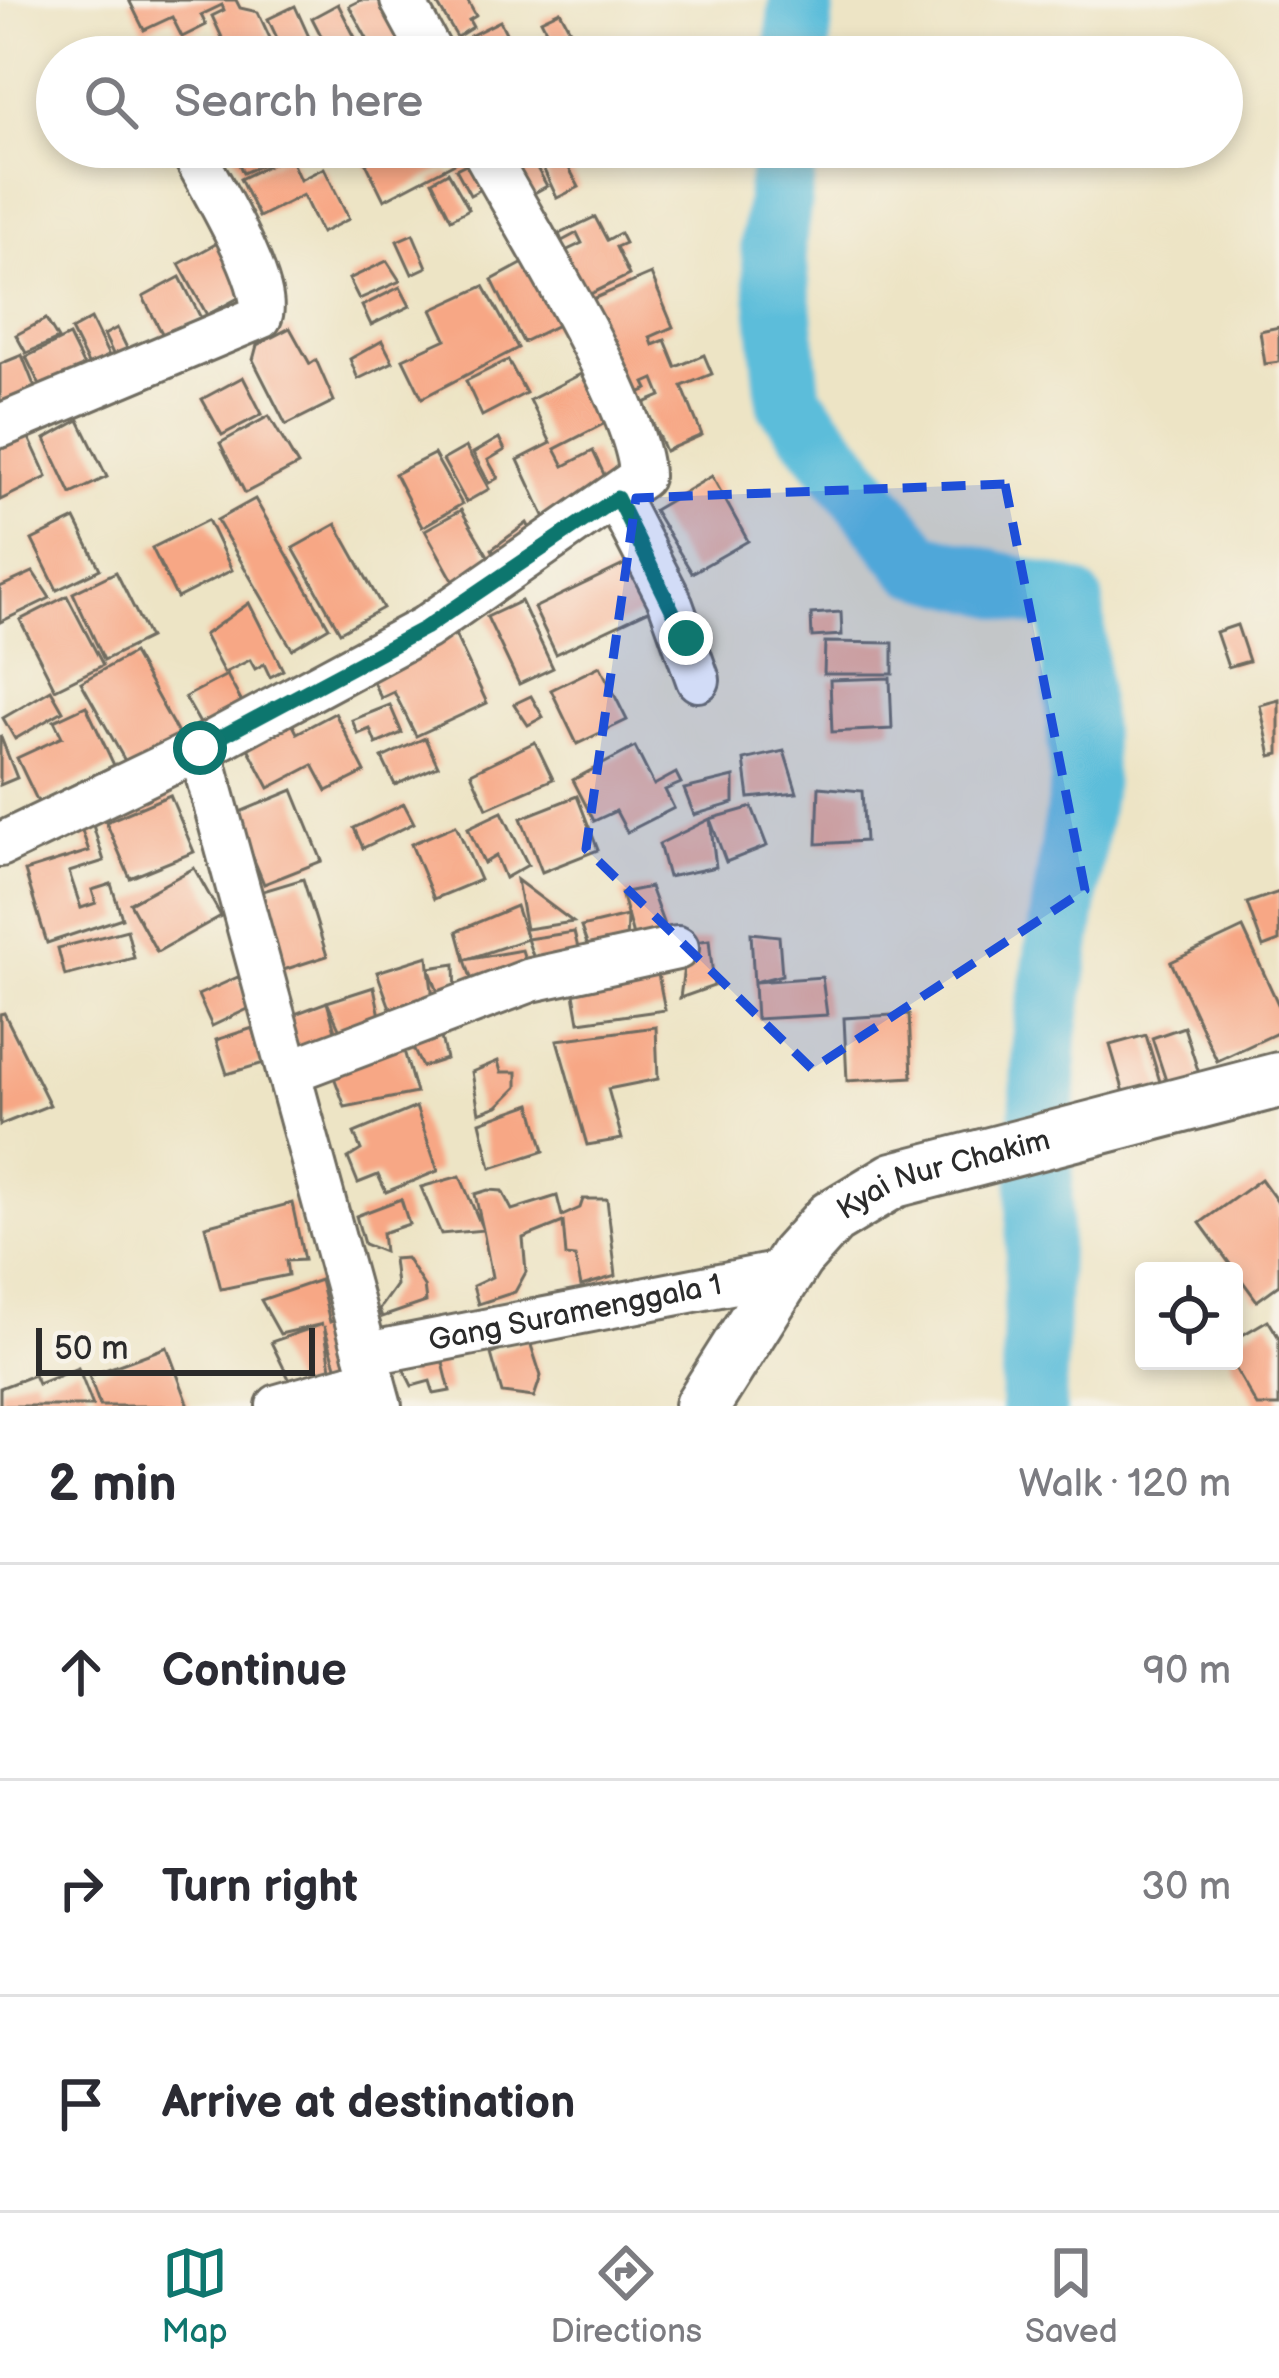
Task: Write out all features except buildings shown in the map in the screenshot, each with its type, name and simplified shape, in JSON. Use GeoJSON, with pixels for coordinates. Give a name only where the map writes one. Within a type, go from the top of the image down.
{"type":"FeatureCollection","features":[{"type":"Feature","properties":{"kind":"street"},"geometry":{"type":"LineString","coordinates":[[402,0],[419,36]]}},
{"type":"Feature","properties":{"kind":"street"},"geometry":{"type":"LineString","coordinates":[[0,426],[260,317],[263,302],[246,255],[204,168]]}},
{"type":"Feature","properties":{"kind":"street"},"geometry":{"type":"LineString","coordinates":[[0,845],[200,748],[425,628],[617,498],[640,477],[641,460],[617,394],[493,168]]}},
{"type":"Feature","properties":{"kind":"street"},"geometry":{"type":"LineString","coordinates":[[617,498],[686,638],[698,680]]}},
{"type":"Feature","properties":{"kind":"street"},"geometry":{"type":"LineString","coordinates":[[200,748],[373,1380]]}},
{"type":"Feature","properties":{"kind":"street"},"geometry":{"type":"LineString","coordinates":[[288,1072],[531,980],[677,948]]}},
{"type":"Feature","properties":{"kind":"street","name":"Kyai Nur Chakim"},"geometry":{"type":"LineString","coordinates":[[702,1406],[786,1272],[831,1218],[894,1180],[1279,1080]]}},
{"type":"Feature","properties":{"kind":"street","name":"Gang Suramenggala 1"},"geometry":{"type":"LineString","coordinates":[[278,1406],[786,1272]]}},
{"type":"Feature","properties":{"kind":"highlighted area"},"geometry":{"type":"Polygon","coordinates":[[[1005,484],[1085,890],[812,1069],[586,849],[636,498],[1005,484]]]}},
{"type":"Feature","properties":{"kind":"waterway"},"geometry":{"type":"LineString","coordinates":[[798,36],[802,0]]}},
{"type":"Feature","properties":{"kind":"waterway"},"geometry":{"type":"LineString","coordinates":[[783,168],[773,244],[789,401],[917,563],[1071,603],[1083,780],[1045,1035],[1033,1406]]}},
{"type":"Feature","properties":{"kind":"route"},"geometry":{"type":"LineString","coordinates":[[200,748],[425,628],[617,498],[686,638]]}}]}
